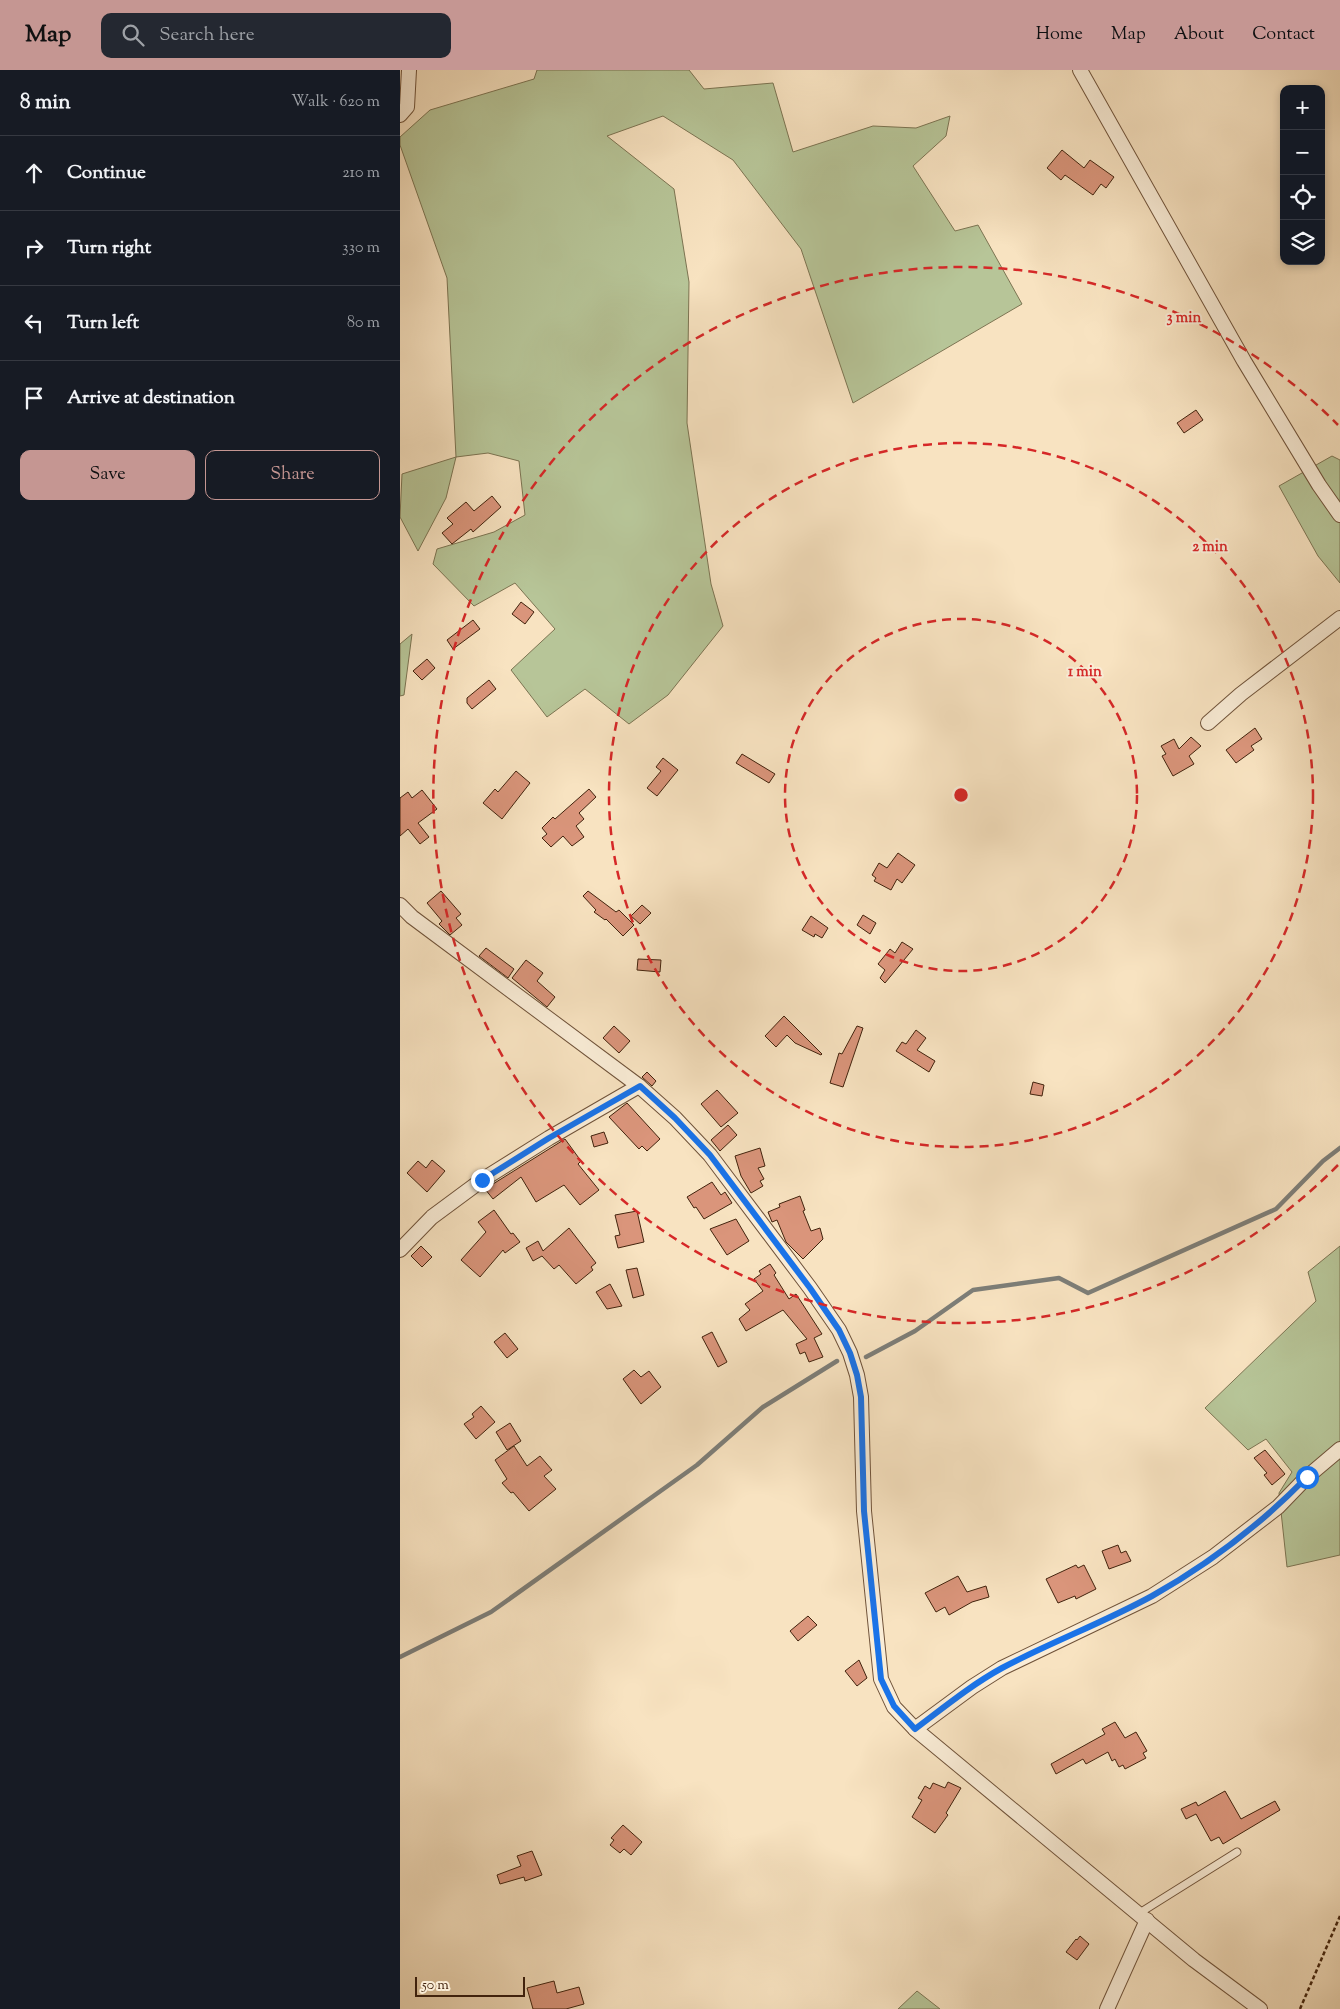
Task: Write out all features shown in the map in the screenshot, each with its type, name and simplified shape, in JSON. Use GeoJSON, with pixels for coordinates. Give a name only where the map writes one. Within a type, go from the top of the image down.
{"type":"FeatureCollection","features":[{"type":"Feature","properties":{"kind":"street"},"geometry":{"type":"LineString","coordinates":[[400,115],[407,107],[409,70]]}},
{"type":"Feature","properties":{"kind":"street"},"geometry":{"type":"LineString","coordinates":[[1080,70],[1244,361],[1318,485],[1340,515]]}},
{"type":"Feature","properties":{"kind":"street"},"geometry":{"type":"LineString","coordinates":[[1208,724],[1241,694],[1340,618]]}},
{"type":"Feature","properties":{"kind":"street"},"geometry":{"type":"LineString","coordinates":[[400,905],[412,917],[640,1086],[675,1118],[710,1155],[810,1288],[839,1330],[850,1353],[861,1397],[864,1511],[881,1679],[894,1706],[915,1729],[1142,1917],[1194,1960],[1260,2009]]}},
{"type":"Feature","properties":{"kind":"street"},"geometry":{"type":"LineString","coordinates":[[400,1250],[432,1217],[482,1180],[549,1138],[640,1086]]}},
{"type":"Feature","properties":{"kind":"street"},"geometry":{"type":"LineString","coordinates":[[915,1729],[972,1687],[1002,1668],[1152,1596],[1213,1557],[1278,1507],[1307,1477],[1340,1449]]}},
{"type":"Feature","properties":{"kind":"street"},"geometry":{"type":"LineString","coordinates":[[1107,2009],[1142,1917]]}},
{"type":"Feature","properties":{"kind":"lane"},"geometry":{"type":"LineString","coordinates":[[1142,1917],[1237,1852]]}},
{"type":"Feature","properties":{"kind":"path"},"geometry":{"type":"LineString","coordinates":[[1300,2009],[1340,1916]]}},
{"type":"Feature","properties":{"kind":"green space"},"geometry":{"type":"Polygon","coordinates":[[[537,70],[689,70],[704,89],[773,83],[793,152],[873,126],[916,128],[950,116],[946,136],[913,166],[955,231],[978,225],[1022,304],[853,403],[801,249],[733,160],[663,116],[607,136],[674,189],[689,282],[687,423],[711,584],[723,626],[668,695],[629,724],[585,689],[547,717],[511,670],[555,629],[515,583],[474,606],[433,564],[437,549],[494,532],[525,515],[519,461],[488,453],[456,457],[447,278],[400,145],[400,137],[430,110],[534,79],[537,70]]]}},
{"type":"Feature","properties":{"kind":"green space"},"geometry":{"type":"Polygon","coordinates":[[[1332,456],[1340,460],[1340,583],[1318,556],[1279,486],[1332,456]]]}},
{"type":"Feature","properties":{"kind":"green space"},"geometry":{"type":"Polygon","coordinates":[[[456,457],[446,498],[418,551],[400,517],[402,474],[456,457]]]}},
{"type":"Feature","properties":{"kind":"green space"},"geometry":{"type":"Polygon","coordinates":[[[412,634],[404,695],[400,696],[400,644],[412,634]]]}},
{"type":"Feature","properties":{"kind":"green space"},"geometry":{"type":"Polygon","coordinates":[[[1340,1246],[1340,1555],[1287,1567],[1279,1493],[1292,1472],[1266,1439],[1248,1450],[1205,1408],[1316,1301],[1308,1272],[1340,1246]]]}},
{"type":"Feature","properties":{"kind":"green space"},"geometry":{"type":"Polygon","coordinates":[[[917,1991],[940,2009],[898,2009],[917,1991]]]}},
{"type":"Feature","properties":{"kind":"building"},"geometry":{"type":"Polygon","coordinates":[[[1062,150],[1084,168],[1090,160],[1114,177],[1106,188],[1101,184],[1093,195],[1065,175],[1061,180],[1047,168],[1062,150]]]}},
{"type":"Feature","properties":{"kind":"building"},"geometry":{"type":"Polygon","coordinates":[[[1196,410],[1203,420],[1184,433],[1177,423],[1196,410]]]}},
{"type":"Feature","properties":{"kind":"building"},"geometry":{"type":"Polygon","coordinates":[[[492,496],[501,507],[473,532],[471,529],[452,544],[442,533],[453,524],[447,518],[466,502],[474,511],[492,496]]]}},
{"type":"Feature","properties":{"kind":"building"},"geometry":{"type":"Polygon","coordinates":[[[521,602],[534,612],[525,624],[512,614],[521,602]]]}},
{"type":"Feature","properties":{"kind":"building"},"geometry":{"type":"Polygon","coordinates":[[[473,620],[480,629],[453,649],[447,640],[473,620]]]}},
{"type":"Feature","properties":{"kind":"building"},"geometry":{"type":"Polygon","coordinates":[[[427,659],[435,668],[422,680],[413,671],[427,659]]]}},
{"type":"Feature","properties":{"kind":"building"},"geometry":{"type":"Polygon","coordinates":[[[489,680],[496,689],[472,709],[467,703],[467,698],[489,680]]]}},
{"type":"Feature","properties":{"kind":"building"},"geometry":{"type":"Polygon","coordinates":[[[1255,728],[1262,739],[1251,746],[1254,750],[1236,763],[1226,750],[1255,728]]]}},
{"type":"Feature","properties":{"kind":"building"},"geometry":{"type":"Polygon","coordinates":[[[1191,737],[1201,746],[1189,756],[1194,764],[1173,776],[1162,756],[1166,754],[1161,746],[1174,739],[1179,749],[1191,737]]]}},
{"type":"Feature","properties":{"kind":"building"},"geometry":{"type":"Polygon","coordinates":[[[742,754],[775,774],[769,783],[736,763],[742,754]]]}},
{"type":"Feature","properties":{"kind":"building"},"geometry":{"type":"Polygon","coordinates":[[[663,758],[678,770],[657,796],[647,788],[661,771],[656,767],[663,758]]]}},
{"type":"Feature","properties":{"kind":"building"},"geometry":{"type":"Polygon","coordinates":[[[516,771],[530,783],[502,819],[483,803],[495,789],[498,792],[516,771]]]}},
{"type":"Feature","properties":{"kind":"building"},"geometry":{"type":"Polygon","coordinates":[[[589,789],[596,797],[579,813],[584,819],[576,826],[584,837],[572,846],[563,836],[551,847],[542,838],[547,834],[542,828],[589,789]]]}},
{"type":"Feature","properties":{"kind":"building"},"geometry":{"type":"Polygon","coordinates":[[[422,790],[437,809],[418,823],[429,837],[420,844],[408,829],[400,836],[400,798],[408,792],[412,798],[422,790]]]}},
{"type":"Feature","properties":{"kind":"building"},"geometry":{"type":"Polygon","coordinates":[[[898,853],[915,865],[902,883],[897,879],[891,890],[874,881],[876,878],[872,875],[879,863],[887,868],[898,853]]]}},
{"type":"Feature","properties":{"kind":"building"},"geometry":{"type":"Polygon","coordinates":[[[441,891],[461,914],[456,918],[462,925],[450,935],[439,924],[442,921],[427,903],[441,891]]]}},
{"type":"Feature","properties":{"kind":"building"},"geometry":{"type":"Polygon","coordinates":[[[588,891],[616,912],[619,910],[634,925],[623,936],[606,919],[594,912],[596,910],[583,896],[588,891]]]}},
{"type":"Feature","properties":{"kind":"building"},"geometry":{"type":"Polygon","coordinates":[[[642,905],[651,913],[640,924],[631,916],[642,905]]]}},
{"type":"Feature","properties":{"kind":"building"},"geometry":{"type":"Polygon","coordinates":[[[863,915],[876,923],[870,934],[857,925],[863,915]]]}},
{"type":"Feature","properties":{"kind":"building"},"geometry":{"type":"Polygon","coordinates":[[[811,916],[828,928],[822,938],[815,934],[814,937],[802,930],[811,916]]]}},
{"type":"Feature","properties":{"kind":"building"},"geometry":{"type":"Polygon","coordinates":[[[902,942],[913,949],[885,983],[880,978],[885,970],[878,964],[890,949],[895,953],[902,942]]]}},
{"type":"Feature","properties":{"kind":"building"},"geometry":{"type":"Polygon","coordinates":[[[486,948],[514,969],[508,978],[479,956],[486,948]]]}},
{"type":"Feature","properties":{"kind":"building"},"geometry":{"type":"Polygon","coordinates":[[[638,959],[661,960],[660,972],[637,970],[638,959]]]}},
{"type":"Feature","properties":{"kind":"building"},"geometry":{"type":"Polygon","coordinates":[[[526,960],[543,973],[537,981],[555,997],[547,1007],[512,978],[526,960]]]}},
{"type":"Feature","properties":{"kind":"building"},"geometry":{"type":"Polygon","coordinates":[[[784,1016],[821,1055],[795,1043],[787,1035],[776,1047],[765,1036],[784,1016]]]}},
{"type":"Feature","properties":{"kind":"building"},"geometry":{"type":"Polygon","coordinates":[[[614,1026],[630,1041],[619,1053],[603,1038],[614,1026]]]}},
{"type":"Feature","properties":{"kind":"building"},"geometry":{"type":"Polygon","coordinates":[[[857,1026],[863,1028],[843,1087],[830,1083],[839,1053],[842,1054],[857,1026]]]}},
{"type":"Feature","properties":{"kind":"building"},"geometry":{"type":"Polygon","coordinates":[[[916,1030],[926,1038],[917,1050],[935,1061],[929,1072],[896,1051],[902,1042],[906,1044],[916,1030]]]}},
{"type":"Feature","properties":{"kind":"building"},"geometry":{"type":"Polygon","coordinates":[[[647,1072],[656,1081],[652,1086],[642,1077],[647,1072]]]}},
{"type":"Feature","properties":{"kind":"building"},"geometry":{"type":"Polygon","coordinates":[[[1033,1082],[1044,1085],[1042,1096],[1030,1094],[1033,1082]]]}},
{"type":"Feature","properties":{"kind":"building"},"geometry":{"type":"Polygon","coordinates":[[[717,1090],[738,1113],[721,1127],[701,1104],[717,1090]]]}},
{"type":"Feature","properties":{"kind":"building"},"geometry":{"type":"Polygon","coordinates":[[[627,1103],[660,1139],[647,1151],[642,1146],[639,1149],[609,1117],[627,1103]]]}},
{"type":"Feature","properties":{"kind":"building"},"geometry":{"type":"Polygon","coordinates":[[[728,1125],[737,1135],[720,1151],[711,1140],[728,1125]]]}},
{"type":"Feature","properties":{"kind":"building"},"geometry":{"type":"Polygon","coordinates":[[[604,1132],[608,1143],[594,1147],[591,1136],[604,1132]]]}},
{"type":"Feature","properties":{"kind":"building"},"geometry":{"type":"Polygon","coordinates":[[[565,1139],[581,1161],[578,1164],[599,1190],[580,1205],[564,1185],[536,1202],[521,1177],[493,1199],[485,1189],[565,1139]]]}},
{"type":"Feature","properties":{"kind":"building"},"geometry":{"type":"Polygon","coordinates":[[[760,1148],[765,1166],[758,1168],[764,1179],[760,1181],[763,1186],[751,1193],[741,1176],[735,1156],[760,1148]]]}},
{"type":"Feature","properties":{"kind":"building"},"geometry":{"type":"Polygon","coordinates":[[[432,1160],[445,1171],[427,1192],[407,1173],[418,1161],[426,1168],[432,1160]]]}},
{"type":"Feature","properties":{"kind":"building"},"geometry":{"type":"Polygon","coordinates":[[[712,1182],[721,1195],[725,1192],[732,1203],[704,1219],[687,1197],[712,1182]]]}},
{"type":"Feature","properties":{"kind":"building"},"geometry":{"type":"Polygon","coordinates":[[[800,1196],[805,1210],[803,1211],[811,1231],[820,1228],[823,1239],[803,1259],[786,1242],[777,1220],[772,1222],[768,1212],[780,1207],[779,1204],[800,1196]]]}},
{"type":"Feature","properties":{"kind":"building"},"geometry":{"type":"Polygon","coordinates":[[[494,1210],[511,1234],[513,1233],[520,1242],[505,1253],[503,1250],[480,1277],[461,1260],[486,1232],[478,1222],[494,1210]]]}},
{"type":"Feature","properties":{"kind":"building"},"geometry":{"type":"Polygon","coordinates":[[[637,1211],[644,1242],[618,1248],[615,1236],[620,1235],[615,1215],[637,1211]]]}},
{"type":"Feature","properties":{"kind":"building"},"geometry":{"type":"Polygon","coordinates":[[[736,1219],[749,1241],[727,1255],[710,1229],[736,1219]]]}},
{"type":"Feature","properties":{"kind":"building"},"geometry":{"type":"Polygon","coordinates":[[[569,1228],[596,1263],[591,1267],[593,1270],[576,1284],[559,1265],[554,1269],[542,1256],[533,1261],[526,1248],[538,1241],[543,1251],[569,1228]]]}},
{"type":"Feature","properties":{"kind":"building"},"geometry":{"type":"Polygon","coordinates":[[[421,1246],[432,1257],[422,1267],[411,1256],[421,1246]]]}},
{"type":"Feature","properties":{"kind":"building"},"geometry":{"type":"Polygon","coordinates":[[[770,1264],[776,1273],[774,1275],[789,1299],[796,1294],[822,1334],[814,1338],[823,1357],[809,1362],[805,1352],[800,1354],[796,1344],[807,1339],[783,1310],[746,1331],[739,1319],[750,1310],[745,1304],[763,1291],[754,1279],[761,1274],[759,1271],[770,1264]]]}},
{"type":"Feature","properties":{"kind":"building"},"geometry":{"type":"Polygon","coordinates":[[[637,1268],[644,1295],[633,1298],[626,1270],[637,1268]]]}},
{"type":"Feature","properties":{"kind":"building"},"geometry":{"type":"Polygon","coordinates":[[[610,1284],[622,1306],[607,1309],[596,1292],[610,1284]]]}},
{"type":"Feature","properties":{"kind":"building"},"geometry":{"type":"Polygon","coordinates":[[[712,1332],[727,1362],[718,1367],[702,1337],[712,1332]]]}},
{"type":"Feature","properties":{"kind":"building"},"geometry":{"type":"Polygon","coordinates":[[[505,1333],[518,1349],[507,1358],[494,1342],[505,1333]]]}},
{"type":"Feature","properties":{"kind":"building"},"geometry":{"type":"Polygon","coordinates":[[[634,1370],[641,1377],[649,1371],[661,1387],[641,1404],[623,1379],[634,1370]]]}},
{"type":"Feature","properties":{"kind":"building"},"geometry":{"type":"Polygon","coordinates":[[[481,1406],[495,1422],[476,1439],[464,1424],[474,1417],[472,1414],[481,1406]]]}},
{"type":"Feature","properties":{"kind":"building"},"geometry":{"type":"Polygon","coordinates":[[[510,1423],[521,1441],[507,1450],[496,1432],[510,1423]]]}},
{"type":"Feature","properties":{"kind":"building"},"geometry":{"type":"Polygon","coordinates":[[[514,1446],[527,1466],[540,1456],[552,1470],[544,1476],[556,1489],[529,1511],[513,1492],[511,1493],[502,1483],[507,1479],[495,1460],[514,1446]]]}},
{"type":"Feature","properties":{"kind":"building"},"geometry":{"type":"Polygon","coordinates":[[[1265,1450],[1285,1474],[1272,1485],[1264,1475],[1267,1473],[1254,1458],[1265,1450]]]}},
{"type":"Feature","properties":{"kind":"building"},"geometry":{"type":"Polygon","coordinates":[[[1118,1545],[1121,1553],[1126,1551],[1131,1561],[1109,1569],[1102,1551],[1118,1545]]]}},
{"type":"Feature","properties":{"kind":"building"},"geometry":{"type":"Polygon","coordinates":[[[1076,1565],[1078,1568],[1084,1565],[1096,1589],[1076,1599],[1075,1596],[1058,1603],[1046,1579],[1076,1565]]]}},
{"type":"Feature","properties":{"kind":"building"},"geometry":{"type":"Polygon","coordinates":[[[958,1576],[967,1592],[986,1586],[989,1597],[972,1602],[949,1615],[945,1607],[936,1612],[925,1593],[958,1576]]]}},
{"type":"Feature","properties":{"kind":"building"},"geometry":{"type":"Polygon","coordinates":[[[808,1616],[817,1625],[798,1641],[790,1631],[808,1616]]]}},
{"type":"Feature","properties":{"kind":"building"},"geometry":{"type":"Polygon","coordinates":[[[859,1660],[867,1678],[857,1686],[845,1671],[859,1660]]]}},
{"type":"Feature","properties":{"kind":"building"},"geometry":{"type":"Polygon","coordinates":[[[1115,1722],[1125,1738],[1136,1732],[1147,1751],[1143,1753],[1146,1758],[1125,1769],[1123,1765],[1119,1767],[1115,1759],[1112,1761],[1108,1752],[1086,1764],[1083,1759],[1056,1774],[1051,1764],[1105,1734],[1102,1729],[1115,1722]]]}},
{"type":"Feature","properties":{"kind":"building"},"geometry":{"type":"Polygon","coordinates":[[[948,1782],[961,1788],[946,1813],[948,1815],[935,1833],[912,1817],[922,1800],[918,1798],[925,1786],[930,1789],[933,1783],[945,1788],[948,1782]]]}},
{"type":"Feature","properties":{"kind":"building"},"geometry":{"type":"Polygon","coordinates":[[[1225,1791],[1241,1819],[1275,1801],[1280,1810],[1223,1844],[1219,1837],[1211,1841],[1196,1814],[1186,1819],[1181,1809],[1196,1802],[1198,1806],[1225,1791]]]}},
{"type":"Feature","properties":{"kind":"building"},"geometry":{"type":"Polygon","coordinates":[[[623,1825],[642,1842],[631,1855],[624,1849],[620,1853],[610,1845],[614,1840],[611,1838],[623,1825]]]}},
{"type":"Feature","properties":{"kind":"building"},"geometry":{"type":"Polygon","coordinates":[[[532,1851],[542,1875],[525,1881],[524,1877],[500,1884],[497,1875],[521,1866],[517,1856],[532,1851]]]}},
{"type":"Feature","properties":{"kind":"building"},"geometry":{"type":"Polygon","coordinates":[[[1080,1936],[1089,1944],[1077,1960],[1066,1952],[1080,1936]]]}},
{"type":"Feature","properties":{"kind":"building"},"geometry":{"type":"Polygon","coordinates":[[[554,1981],[557,1993],[579,1987],[584,2004],[566,2009],[533,2009],[527,1988],[554,1981]]]}},
{"type":"Feature","properties":{"kind":"waterway"},"geometry":{"type":"LineString","coordinates":[[866,1357],[915,1331],[973,1290],[1059,1278],[1088,1293],[1276,1209],[1323,1161],[1340,1148]]}},
{"type":"Feature","properties":{"kind":"waterway"},"geometry":{"type":"LineString","coordinates":[[400,1657],[491,1612],[697,1465],[763,1407],[837,1361]]}},
{"type":"Feature","properties":{"kind":"route"},"geometry":{"type":"LineString","coordinates":[[482,1180],[549,1138],[640,1086],[675,1118],[710,1155],[784,1256],[810,1288],[839,1330],[850,1353],[861,1397],[864,1511],[881,1679],[894,1706],[915,1729],[972,1687],[1002,1668],[1152,1596],[1213,1557],[1278,1507],[1307,1477]]}}]}
